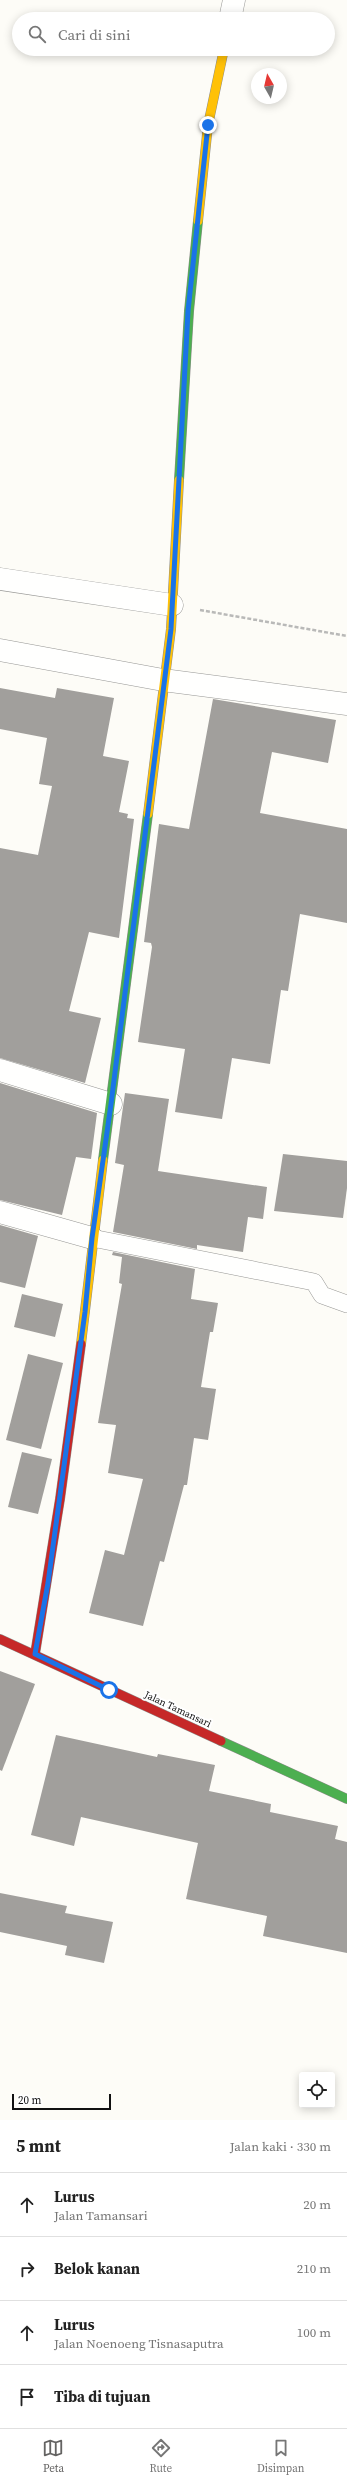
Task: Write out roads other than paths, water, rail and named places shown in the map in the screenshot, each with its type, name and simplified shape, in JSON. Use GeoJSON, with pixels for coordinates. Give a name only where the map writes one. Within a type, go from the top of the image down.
{"type":"FeatureCollection","features":[{"type":"Feature","properties":{"kind":"street"},"geometry":{"type":"LineString","coordinates":[[231,12],[234,0]]}},
{"type":"Feature","properties":{"kind":"street"},"geometry":{"type":"LineString","coordinates":[[35,1654],[48,1583],[84,1319],[92,1238],[111,1104],[171,629],[188,311],[208,125],[223,56]]}},
{"type":"Feature","properties":{"kind":"street"},"geometry":{"type":"LineString","coordinates":[[0,579],[172,605]]}},
{"type":"Feature","properties":{"kind":"street"},"geometry":{"type":"LineString","coordinates":[[0,650],[165,671],[347,704]]}},
{"type":"Feature","properties":{"kind":"street"},"geometry":{"type":"LineString","coordinates":[[0,1070],[111,1104]]}},
{"type":"Feature","properties":{"kind":"street"},"geometry":{"type":"LineString","coordinates":[[0,1212],[92,1238]]}},
{"type":"Feature","properties":{"kind":"street","name":"Jalan Tamansari"},"geometry":{"type":"LineString","coordinates":[[0,1638],[347,1800]]}},
{"type":"Feature","properties":{"kind":"lane"},"geometry":{"type":"LineString","coordinates":[[92,1238],[314,1282],[322,1296],[347,1304]]}}]}
